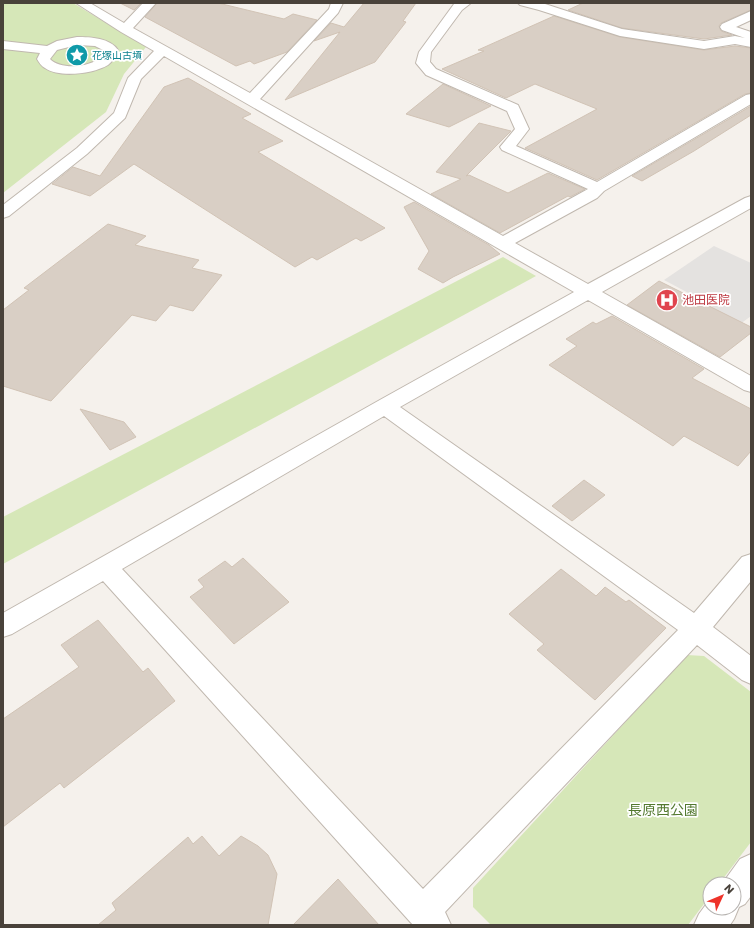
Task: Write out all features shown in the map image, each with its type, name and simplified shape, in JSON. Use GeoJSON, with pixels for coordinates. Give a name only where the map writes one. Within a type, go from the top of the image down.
{"type":"FeatureCollection","features":[{"type":"Feature","properties":{"kind":"street"},"geometry":{"type":"LineString","coordinates":[[82,3],[125,29],[751,385]]}},
{"type":"Feature","properties":{"kind":"street"},"geometry":{"type":"LineString","coordinates":[[125,29],[150,3]]}},
{"type":"Feature","properties":{"kind":"street"},"geometry":{"type":"LineString","coordinates":[[252,100],[334,10],[337,3]]}},
{"type":"Feature","properties":{"kind":"street"},"geometry":{"type":"LineString","coordinates":[[465,3],[458,7],[425,52],[423,63],[431,72],[513,108],[522,129],[507,148],[598,188]]}},
{"type":"Feature","properties":{"kind":"street"},"geometry":{"type":"LineString","coordinates":[[524,3],[542,7],[620,32],[704,45],[735,40],[751,43]]}},
{"type":"Feature","properties":{"kind":"street"},"geometry":{"type":"LineString","coordinates":[[751,15],[726,27],[751,36]]}},
{"type":"Feature","properties":{"kind":"street"},"geometry":{"type":"LineString","coordinates":[[100,64],[108,59],[112,50],[105,44],[92,41],[77,41],[57,46],[49,50],[43,59],[48,65],[54,68],[72,70],[100,64],[115,65]]}},
{"type":"Feature","properties":{"kind":"street"},"geometry":{"type":"LineString","coordinates":[[3,45],[49,50]]}},
{"type":"Feature","properties":{"kind":"street"},"geometry":{"type":"LineString","coordinates":[[3,213],[82,151],[120,115],[135,78],[162,50]]}},
{"type":"Feature","properties":{"kind":"street"},"geometry":{"type":"LineString","coordinates":[[130,66],[146,67]]}},
{"type":"Feature","properties":{"kind":"street"},"geometry":{"type":"LineString","coordinates":[[502,243],[591,195],[598,188],[751,98]]}},
{"type":"Feature","properties":{"kind":"street"},"geometry":{"type":"LineString","coordinates":[[3,626],[385,406],[750,203]]}},
{"type":"Feature","properties":{"kind":"street"},"geometry":{"type":"LineString","coordinates":[[385,406],[696,629],[751,672]]}},
{"type":"Feature","properties":{"kind":"street"},"geometry":{"type":"LineString","coordinates":[[105,567],[429,919],[696,629],[751,564]]}},
{"type":"Feature","properties":{"kind":"street"},"geometry":{"type":"LineString","coordinates":[[742,882],[751,870]]}},
{"type":"Feature","properties":{"kind":"street"},"geometry":{"type":"LineString","coordinates":[[710,925],[717,916]]}},
{"type":"Feature","properties":{"kind":"green space"},"geometry":{"type":"Polygon","coordinates":[[[3,3],[73,3],[146,47],[124,74],[106,112],[3,193],[3,3]]]}},
{"type":"Feature","properties":{"kind":"green space"},"geometry":{"type":"Polygon","coordinates":[[[503,257],[536,276],[3,564],[3,517],[503,257]]]}},
{"type":"Feature","properties":{"kind":"green space","name":"長原西公園"},"geometry":{"type":"Polygon","coordinates":[[[687,655],[704,656],[751,692],[751,842],[725,876],[702,876],[702,907],[688,925],[491,925],[473,907],[473,888],[687,655]]]}},
{"type":"Feature","properties":{"kind":"shaded area"},"geometry":{"type":"Polygon","coordinates":[[[714,246],[751,263],[751,316],[713,344],[684,328],[713,306],[664,280],[714,246]]]}},
{"type":"Feature","properties":{"kind":"building"},"geometry":{"type":"Polygon","coordinates":[[[120,3],[141,3],[134,10],[120,3]]]}},
{"type":"Feature","properties":{"kind":"building"},"geometry":{"type":"Polygon","coordinates":[[[157,3],[218,3],[284,19],[293,14],[317,20],[287,52],[254,64],[250,61],[236,66],[145,17],[157,3]]]}},
{"type":"Feature","properties":{"kind":"building"},"geometry":{"type":"Polygon","coordinates":[[[364,3],[416,3],[403,21],[406,22],[375,62],[285,100],[340,32],[314,41],[331,23],[344,27],[364,3]]]}},
{"type":"Feature","properties":{"kind":"building"},"geometry":{"type":"Polygon","coordinates":[[[583,3],[751,3],[751,10],[721,23],[719,26],[721,31],[732,35],[704,39],[622,28],[568,10],[583,3]]]}},
{"type":"Feature","properties":{"kind":"building"},"geometry":{"type":"Polygon","coordinates":[[[554,16],[620,37],[704,50],[735,46],[751,48],[751,93],[745,94],[597,180],[525,148],[597,109],[535,84],[506,98],[442,69],[484,51],[478,50],[554,16]]]}},
{"type":"Feature","properties":{"kind":"building"},"geometry":{"type":"Polygon","coordinates":[[[188,78],[251,114],[242,118],[283,141],[258,152],[385,228],[361,241],[356,238],[317,260],[312,257],[295,267],[134,164],[90,196],[52,184],[73,167],[100,176],[164,87],[188,78]]]}},
{"type":"Feature","properties":{"kind":"building"},"geometry":{"type":"Polygon","coordinates":[[[443,84],[491,106],[449,127],[406,114],[443,84]]]}},
{"type":"Feature","properties":{"kind":"building"},"geometry":{"type":"Polygon","coordinates":[[[751,106],[751,115],[694,151],[642,181],[632,176],[751,106]]]}},
{"type":"Feature","properties":{"kind":"building"},"geometry":{"type":"Polygon","coordinates":[[[479,123],[511,131],[466,176],[469,175],[508,193],[548,173],[585,189],[570,197],[568,196],[500,233],[431,194],[461,179],[436,172],[479,123]]]}},
{"type":"Feature","properties":{"kind":"building"},"geometry":{"type":"Polygon","coordinates":[[[414,202],[489,245],[500,254],[443,283],[418,269],[429,251],[404,207],[414,202]]]}},
{"type":"Feature","properties":{"kind":"building"},"geometry":{"type":"Polygon","coordinates":[[[108,224],[146,236],[135,245],[199,260],[192,268],[222,275],[193,311],[170,305],[156,321],[132,315],[51,401],[3,386],[3,310],[29,290],[24,288],[108,224]]]}},
{"type":"Feature","properties":{"kind":"building"},"geometry":{"type":"Polygon","coordinates":[[[659,281],[751,327],[751,333],[720,357],[627,305],[659,281]]]}},
{"type":"Feature","properties":{"kind":"building"},"geometry":{"type":"Polygon","coordinates":[[[612,316],[704,369],[692,378],[751,409],[751,451],[738,466],[684,436],[673,446],[549,365],[577,346],[566,339],[593,322],[596,324],[612,316]]]}},
{"type":"Feature","properties":{"kind":"building"},"geometry":{"type":"Polygon","coordinates":[[[80,409],[124,422],[136,437],[110,450],[80,409]]]}},
{"type":"Feature","properties":{"kind":"building"},"geometry":{"type":"Polygon","coordinates":[[[584,480],[605,495],[572,521],[552,506],[584,480]]]}},
{"type":"Feature","properties":{"kind":"building"},"geometry":{"type":"Polygon","coordinates":[[[243,558],[289,602],[234,644],[190,597],[204,587],[198,580],[225,561],[232,567],[243,558]]]}},
{"type":"Feature","properties":{"kind":"building"},"geometry":{"type":"Polygon","coordinates":[[[561,569],[596,596],[605,587],[626,602],[629,600],[666,628],[595,700],[537,650],[544,644],[509,614],[561,569]]]}},
{"type":"Feature","properties":{"kind":"building"},"geometry":{"type":"Polygon","coordinates":[[[98,620],[143,672],[148,668],[175,701],[64,788],[60,783],[3,827],[3,719],[79,667],[61,645],[98,620]]]}},
{"type":"Feature","properties":{"kind":"building"},"geometry":{"type":"Polygon","coordinates":[[[202,836],[219,856],[241,836],[258,846],[268,855],[277,874],[268,925],[98,925],[116,910],[112,903],[188,837],[193,844],[202,836]]]}},
{"type":"Feature","properties":{"kind":"building"},"geometry":{"type":"Polygon","coordinates":[[[338,879],[379,925],[293,925],[338,879]]]}},
{"type":"Feature","properties":{"kind":"place","name":"花塚山古墳"},"geometry":{"type":"Point","coordinates":[77,55]}},
{"type":"Feature","properties":{"kind":"place","name":"池田医院"},"geometry":{"type":"Point","coordinates":[667,300]}}]}
